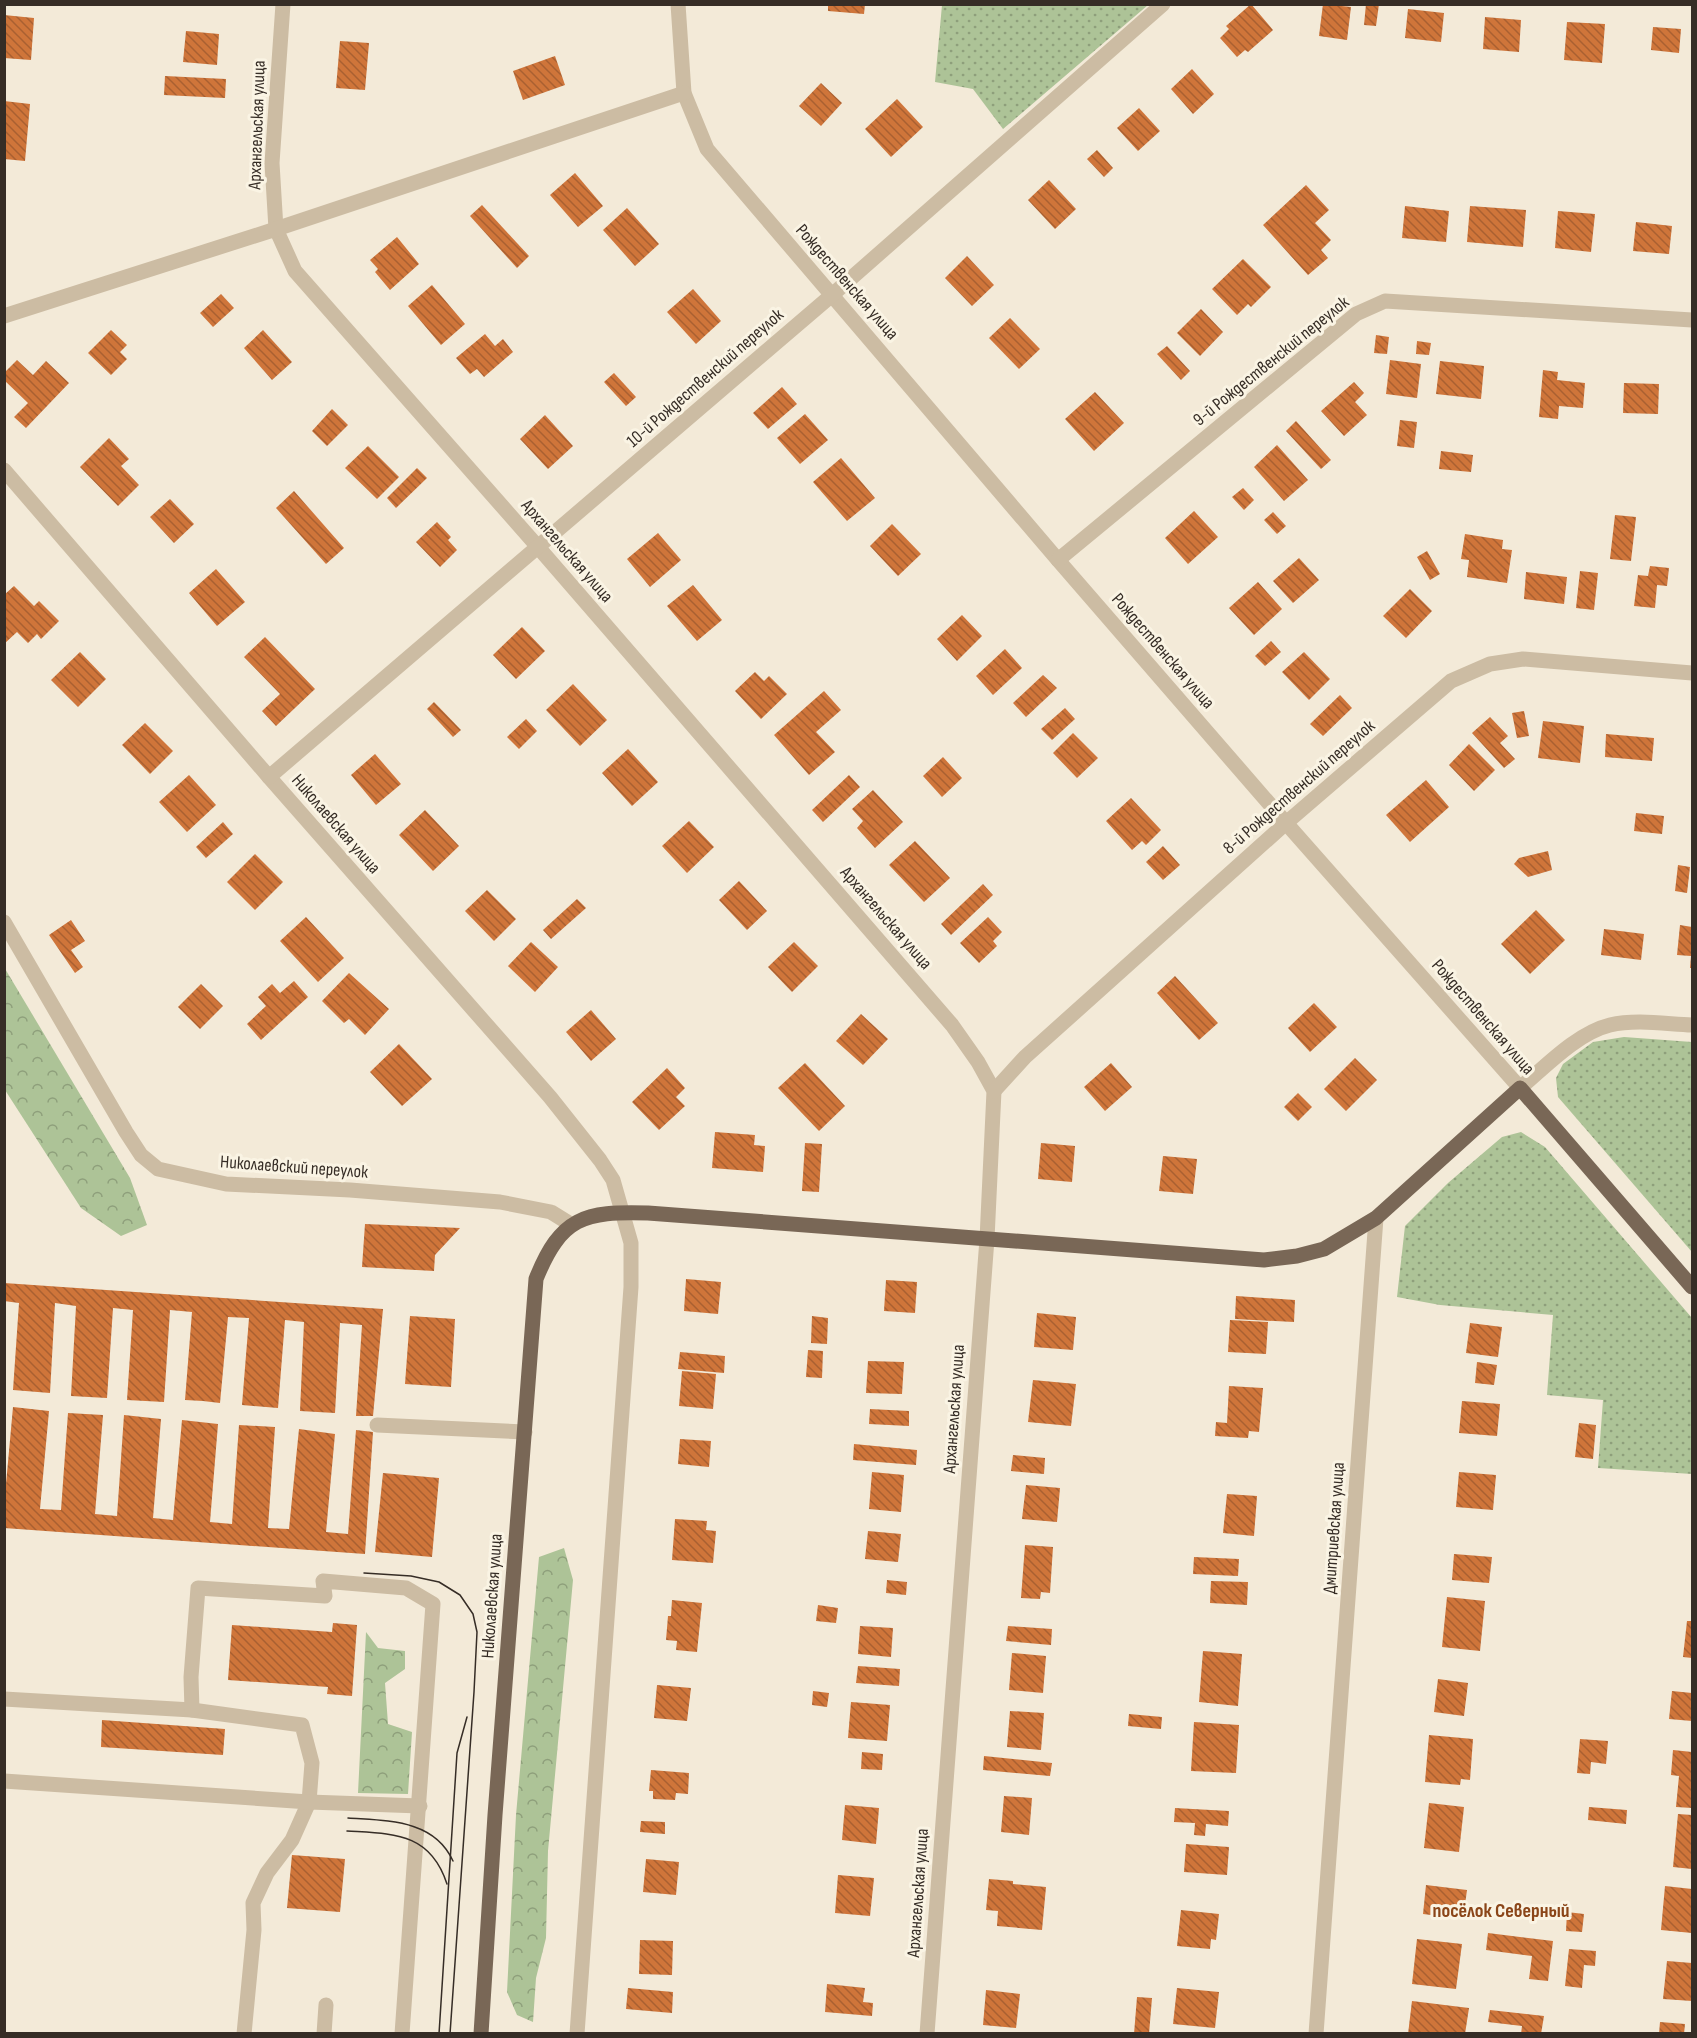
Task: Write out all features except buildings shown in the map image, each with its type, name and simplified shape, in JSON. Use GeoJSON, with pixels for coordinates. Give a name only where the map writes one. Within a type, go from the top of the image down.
{"type":"FeatureCollection","features":[{"type":"Feature","properties":{"kind":"main road"},"geometry":{"type":"LineString","coordinates":[[622,1212],[1264,1260],[1297,1256],[1324,1249],[1376,1218],[1520,1088]]}},
{"type":"Feature","properties":{"kind":"main road","name":"Рождественская улица"},"geometry":{"type":"LineString","coordinates":[[1520,1088],[1692,1287]]}},
{"type":"Feature","properties":{"kind":"main road","name":"Николаевская улица"},"geometry":{"type":"LineString","coordinates":[[481,2034],[495,1815],[536,1279],[545,1257],[557,1239],[572,1225],[590,1215],[622,1212]]}},
{"type":"Feature","properties":{"kind":"street","name":"Архангельская улица"},"geometry":{"type":"LineString","coordinates":[[283,4],[272,163],[276,230],[296,271],[952,1025],[978,1062],[994,1091],[987,1239],[927,2034]]}},
{"type":"Feature","properties":{"kind":"street","name":"Рождественская улица"},"geometry":{"type":"LineString","coordinates":[[678,4],[684,93],[707,149],[1058,560],[1520,1088]]}},
{"type":"Feature","properties":{"kind":"street","name":"10-й Рождественский переулок"},"geometry":{"type":"LineString","coordinates":[[269,777],[832,295],[1163,4]]}},
{"type":"Feature","properties":{"kind":"street"},"geometry":{"type":"LineString","coordinates":[[4,316],[276,230],[684,93]]}},
{"type":"Feature","properties":{"kind":"street","name":"9-й Рождественский переулок"},"geometry":{"type":"LineString","coordinates":[[1058,560],[1356,314],[1385,301],[1692,320]]}},
{"type":"Feature","properties":{"kind":"street","name":"Николаевская улица"},"geometry":{"type":"LineString","coordinates":[[4,470],[550,1097],[613,1180],[631,1243],[631,1287],[577,2034]]}},
{"type":"Feature","properties":{"kind":"street","name":"8-й Рождественский переулок"},"geometry":{"type":"LineString","coordinates":[[994,1091],[1025,1057],[1286,823],[1451,681],[1490,664],[1523,659],[1692,673]]}},
{"type":"Feature","properties":{"kind":"street","name":"Николаевский переулок"},"geometry":{"type":"LineString","coordinates":[[4,922],[126,1132],[141,1155],[158,1170],[226,1184],[350,1190],[500,1202],[551,1212],[572,1225]]}},
{"type":"Feature","properties":{"kind":"street"},"geometry":{"type":"LineString","coordinates":[[1520,1088],[1585,1035],[1609,1025],[1636,1023],[1692,1025]]}},
{"type":"Feature","properties":{"kind":"street","name":"Дмитриевская улица"},"geometry":{"type":"LineString","coordinates":[[1316,2034],[1376,1218]]}},
{"type":"Feature","properties":{"kind":"street"},"geometry":{"type":"LineString","coordinates":[[377,1425],[525,1432]]}},
{"type":"Feature","properties":{"kind":"street"},"geometry":{"type":"LineString","coordinates":[[192,1710],[191,1677],[198,1588],[325,1596],[323,1581],[406,1588],[433,1604],[402,2034]]}},
{"type":"Feature","properties":{"kind":"street"},"geometry":{"type":"LineString","coordinates":[[4,1699],[192,1710],[302,1725],[312,1763],[309,1802],[292,1840],[267,1873],[253,1903],[254,1930],[244,2034]]}},
{"type":"Feature","properties":{"kind":"street"},"geometry":{"type":"LineString","coordinates":[[4,1781],[309,1802],[420,1806]]}},
{"type":"Feature","properties":{"kind":"street"},"geometry":{"type":"LineString","coordinates":[[324,2034],[326,2005]]}},
{"type":"Feature","properties":{"kind":"green space"},"geometry":{"type":"Polygon","coordinates":[[[942,4],[1148,5],[1003,129],[973,89],[935,82],[942,4]]]}},
{"type":"Feature","properties":{"kind":"green space"},"geometry":{"type":"Polygon","coordinates":[[[4,967],[130,1178],[147,1225],[121,1236],[81,1208],[5,1090],[4,967]]]}},
{"type":"Feature","properties":{"kind":"green space"},"geometry":{"type":"Polygon","coordinates":[[[1624,1037],[1692,1042],[1692,1252],[1558,1097],[1556,1078],[1563,1064],[1593,1042],[1624,1037]]]}},
{"type":"Feature","properties":{"kind":"green space"},"geometry":{"type":"Polygon","coordinates":[[[1521,1132],[1545,1147],[1692,1318],[1692,1474],[1598,1468],[1603,1400],[1547,1395],[1553,1315],[1440,1305],[1397,1297],[1405,1226],[1448,1183],[1502,1137],[1521,1132]]]}},
{"type":"Feature","properties":{"kind":"green space"},"geometry":{"type":"Polygon","coordinates":[[[564,1548],[573,1580],[548,1851],[546,1938],[536,1978],[533,2022],[517,2015],[507,1992],[516,1815],[539,1557],[564,1548]]]}},
{"type":"Feature","properties":{"kind":"green space"},"geometry":{"type":"Polygon","coordinates":[[[366,1632],[378,1648],[405,1651],[405,1669],[385,1683],[388,1724],[412,1732],[408,1794],[358,1793],[366,1632]]]}},
{"type":"Feature","properties":{"kind":"tram line"},"geometry":{"type":"LineString","coordinates":[[364,1573],[411,1576],[439,1582],[460,1595],[473,1614],[477,1632],[450,2034]]}},
{"type":"Feature","properties":{"kind":"tram line"},"geometry":{"type":"LineString","coordinates":[[439,2034],[457,1753],[467,1717]]}},
{"type":"Feature","properties":{"kind":"tram line"},"geometry":{"type":"LineString","coordinates":[[348,1818],[393,1822],[422,1830],[445,1847],[453,1861]]}},
{"type":"Feature","properties":{"kind":"tram line"},"geometry":{"type":"LineString","coordinates":[[347,1831],[394,1835],[420,1845],[431,1854],[440,1867],[447,1884]]}},
{"type":"Feature","properties":{"kind":"district","name":"посёлок Северный"},"geometry":{"type":"Point","coordinates":[1501,1911]}}]}
